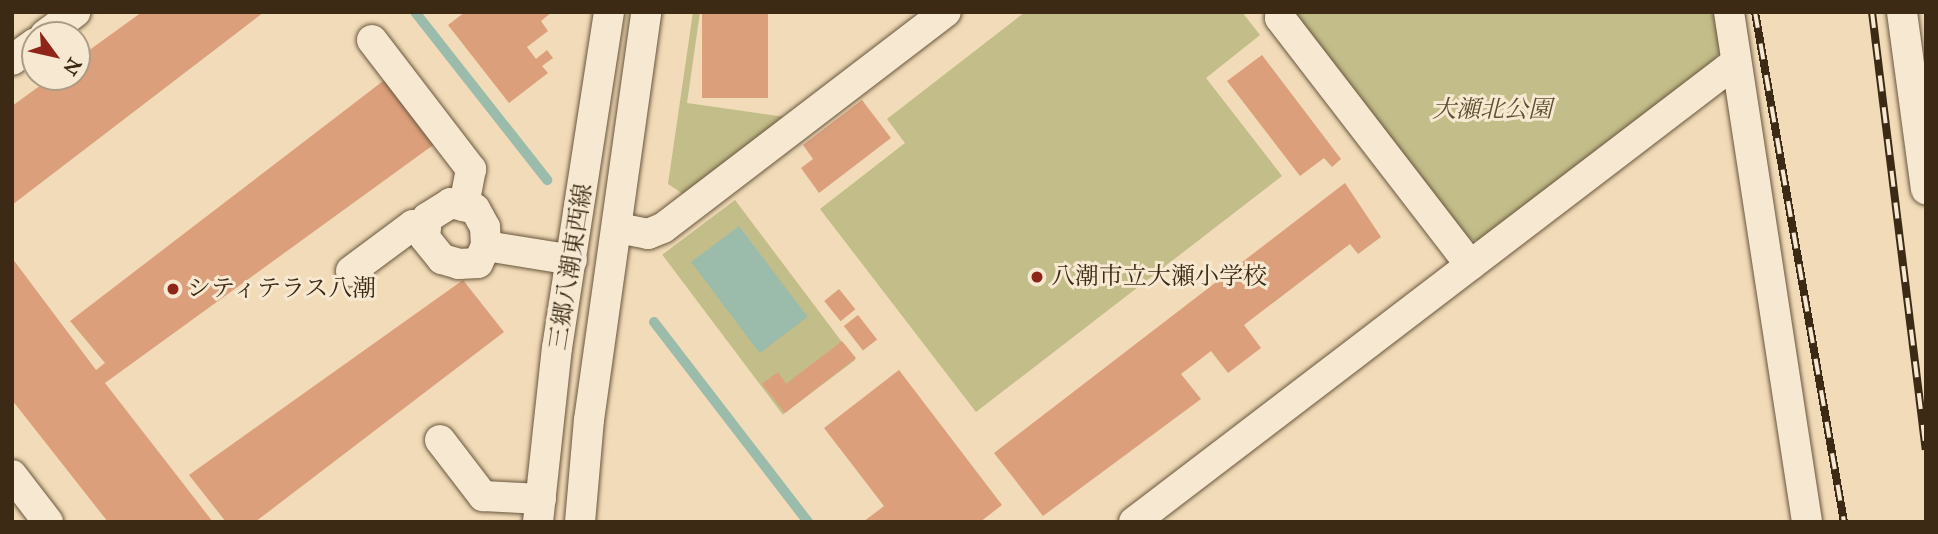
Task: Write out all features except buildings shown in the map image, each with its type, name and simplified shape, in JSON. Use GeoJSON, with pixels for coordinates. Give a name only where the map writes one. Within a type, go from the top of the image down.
{"type":"FeatureCollection","features":[{"type":"Feature","properties":{"kind":"street","name":"三郷八潮東西線"},"geometry":{"type":"LineString","coordinates":[[539,511],[572,260],[609,12]]}},
{"type":"Feature","properties":{"kind":"street","name":"三郷八潮東西線"},"geometry":{"type":"LineString","coordinates":[[580,522],[589,420],[618,228],[646,12]]}},
{"type":"Feature","properties":{"kind":"street"},"geometry":{"type":"LineString","coordinates":[[618,228],[648,233],[663,228],[946,12]]}},
{"type":"Feature","properties":{"kind":"street"},"geometry":{"type":"LineString","coordinates":[[1281,12],[1280,18],[1470,265]]}},
{"type":"Feature","properties":{"kind":"street"},"geometry":{"type":"LineString","coordinates":[[1729,12],[1807,522]]}},
{"type":"Feature","properties":{"kind":"street"},"geometry":{"type":"LineString","coordinates":[[1902,12],[1926,189]]}},
{"type":"Feature","properties":{"kind":"street"},"geometry":{"type":"LineString","coordinates":[[372,40],[471,169],[464,206]]}},
{"type":"Feature","properties":{"kind":"street"},"geometry":{"type":"LineString","coordinates":[[1133,522],[1735,63]]}},
{"type":"Feature","properties":{"kind":"street"},"geometry":{"type":"LineString","coordinates":[[451,204],[475,209],[485,227],[486,246],[478,262],[459,264],[442,259],[425,238],[426,226],[427,218],[451,204]]}},
{"type":"Feature","properties":{"kind":"street"},"geometry":{"type":"LineString","coordinates":[[351,271],[413,225],[426,226]]}},
{"type":"Feature","properties":{"kind":"street"},"geometry":{"type":"LineString","coordinates":[[486,246],[572,260]]}},
{"type":"Feature","properties":{"kind":"street"},"geometry":{"type":"LineString","coordinates":[[440,440],[483,496],[539,511]]}},
{"type":"Feature","properties":{"kind":"street"},"geometry":{"type":"LineString","coordinates":[[12,475],[48,522]]}},
{"type":"Feature","properties":{"kind":"green space"},"geometry":{"type":"Polygon","coordinates":[[[693,12],[700,12],[687,103],[785,117],[683,194],[668,184],[693,12]]]}},
{"type":"Feature","properties":{"kind":"green space"},"geometry":{"type":"Polygon","coordinates":[[[1025,12],[1242,12],[1260,35],[1206,78],[1282,176],[976,412],[820,209],[905,143],[887,119],[1025,12]]]}},
{"type":"Feature","properties":{"kind":"green space","name":"大瀬北公園"},"geometry":{"type":"Polygon","coordinates":[[[1297,12],[1715,12],[1720,50],[1712,65],[1481,241],[1469,239],[1301,23],[1297,12]]]}},
{"type":"Feature","properties":{"kind":"green space"},"geometry":{"type":"Polygon","coordinates":[[[735,200],[855,360],[783,414],[662,255],[735,200]]]}},
{"type":"Feature","properties":{"kind":"shaded area"},"geometry":{"type":"Polygon","coordinates":[[[739,226],[808,317],[760,353],[691,262],[739,226]]]}},
{"type":"Feature","properties":{"kind":"waterway"},"geometry":{"type":"LineString","coordinates":[[415,12],[547,180]]}},
{"type":"Feature","properties":{"kind":"waterway"},"geometry":{"type":"LineString","coordinates":[[654,322],[808,522]]}},
{"type":"Feature","properties":{"kind":"railway"},"geometry":{"type":"LineString","coordinates":[[1755,12],[1844,522]]}},
{"type":"Feature","properties":{"kind":"railway"},"geometry":{"type":"LineString","coordinates":[[1872,12],[1926,450]]}},
{"type":"Feature","properties":{"kind":"place","name":"八潮市立大瀬小学校"},"geometry":{"type":"Point","coordinates":[1037,277]}},
{"type":"Feature","properties":{"kind":"place","name":"シティテラス八潮"},"geometry":{"type":"Point","coordinates":[173,289]}}]}
